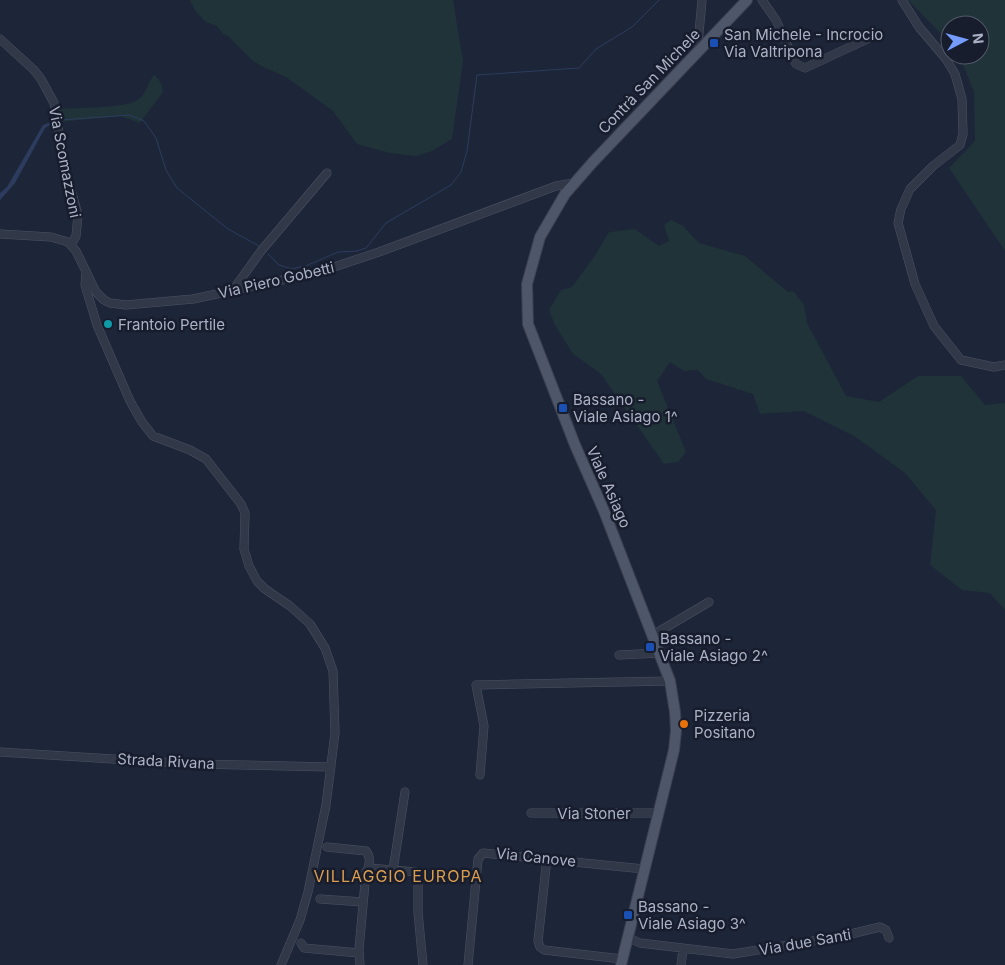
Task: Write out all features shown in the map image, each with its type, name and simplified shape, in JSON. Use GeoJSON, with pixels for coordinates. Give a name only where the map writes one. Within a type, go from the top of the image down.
{"type":"FeatureCollection","features":[{"type":"Feature","properties":{"kind":"main road","name":"Contrà San Michele"},"geometry":{"type":"LineString","coordinates":[[574,183],[747,0]]}},
{"type":"Feature","properties":{"kind":"main road","name":"Viale Asiago"},"geometry":{"type":"LineString","coordinates":[[574,183],[555,210],[540,237],[528,284],[528,324],[575,446],[604,511],[660,652],[673,692],[676,731],[674,750],[622,962]]}},
{"type":"Feature","properties":{"kind":"street"},"geometry":{"type":"LineString","coordinates":[[699,50],[702,0]]}},
{"type":"Feature","properties":{"kind":"street"},"geometry":{"type":"LineString","coordinates":[[762,0],[776,20],[790,55],[800,67],[805,68],[878,34]]}},
{"type":"Feature","properties":{"kind":"street"},"geometry":{"type":"LineString","coordinates":[[902,0],[920,27],[946,59],[955,74],[962,99],[963,134],[960,145],[933,166],[910,189],[900,209],[898,222],[912,275],[934,326],[961,360],[994,367],[1005,365]]}},
{"type":"Feature","properties":{"kind":"street","name":"Via Scomazzoni"},"geometry":{"type":"LineString","coordinates":[[0,39],[34,70],[54,103],[65,168],[78,215],[76,236],[71,245]]}},
{"type":"Feature","properties":{"kind":"street"},"geometry":{"type":"LineString","coordinates":[[233,290],[261,251],[327,173]]}},
{"type":"Feature","properties":{"kind":"street","name":"Via Piero Gobetti"},"geometry":{"type":"LineString","coordinates":[[71,245],[96,292],[104,300],[117,305],[193,299],[315,273],[379,252],[556,186],[574,183]]}},
{"type":"Feature","properties":{"kind":"street"},"geometry":{"type":"LineString","coordinates":[[0,234],[51,237],[61,239],[71,245]]}},
{"type":"Feature","properties":{"kind":"street"},"geometry":{"type":"LineString","coordinates":[[86,271],[85,285],[97,325],[130,401],[142,422],[153,436],[198,453],[212,466],[241,504],[245,513],[244,549],[249,566],[265,589],[303,617],[315,632],[331,665],[334,682],[335,733],[332,767],[313,874],[300,920],[281,965]]}},
{"type":"Feature","properties":{"kind":"street"},"geometry":{"type":"LineString","coordinates":[[653,635],[709,602]]}},
{"type":"Feature","properties":{"kind":"street"},"geometry":{"type":"LineString","coordinates":[[619,655],[660,652]]}},
{"type":"Feature","properties":{"kind":"street"},"geometry":{"type":"LineString","coordinates":[[480,775],[484,726],[476,685],[670,681]]}},
{"type":"Feature","properties":{"kind":"street","name":"Strada Rivana"},"geometry":{"type":"LineString","coordinates":[[0,752],[193,764],[332,767]]}},
{"type":"Feature","properties":{"kind":"street"},"geometry":{"type":"LineString","coordinates":[[393,870],[405,792]]}},
{"type":"Feature","properties":{"kind":"street","name":"Via Stoner"},"geometry":{"type":"LineString","coordinates":[[531,813],[658,813]]}},
{"type":"Feature","properties":{"kind":"street"},"geometry":{"type":"LineString","coordinates":[[327,847],[366,850],[370,855],[363,902],[359,954],[360,965]]}},
{"type":"Feature","properties":{"kind":"street","name":"Via Canove"},"geometry":{"type":"LineString","coordinates":[[468,965],[470,926],[479,856],[485,852],[644,869]]}},
{"type":"Feature","properties":{"kind":"street"},"geometry":{"type":"LineString","coordinates":[[547,858],[538,941],[540,947],[544,950],[622,962]]}},
{"type":"Feature","properties":{"kind":"street"},"geometry":{"type":"LineString","coordinates":[[368,868],[416,872],[419,875],[418,912],[423,965]]}},
{"type":"Feature","properties":{"kind":"street"},"geometry":{"type":"LineString","coordinates":[[320,899],[363,902]]}},
{"type":"Feature","properties":{"kind":"street","name":"Via due Santi"},"geometry":{"type":"LineString","coordinates":[[628,937],[640,943],[683,950],[733,954],[838,937],[880,927],[886,930],[889,938]]}},
{"type":"Feature","properties":{"kind":"street"},"geometry":{"type":"LineString","coordinates":[[300,942],[304,948],[359,954]]}},
{"type":"Feature","properties":{"kind":"street"},"geometry":{"type":"LineString","coordinates":[[681,965],[683,950]]}},
{"type":"Feature","properties":{"kind":"shaded area"},"geometry":{"type":"Polygon","coordinates":[[[190,0],[453,0],[463,61],[452,139],[432,151],[416,156],[390,153],[357,144],[333,111],[286,77],[252,60],[228,36],[223,34],[217,26],[206,22],[196,12],[190,0]]]}},
{"type":"Feature","properties":{"kind":"shaded area"},"geometry":{"type":"Polygon","coordinates":[[[908,0],[1005,0],[1005,251],[949,168],[975,141],[974,92],[963,65],[990,65],[990,15],[940,15],[940,33],[908,0]]]}},
{"type":"Feature","properties":{"kind":"shaded area"},"geometry":{"type":"Polygon","coordinates":[[[154,75],[160,82],[163,92],[140,123],[121,116],[58,122],[57,110],[123,105],[139,99],[154,75]]]}},
{"type":"Feature","properties":{"kind":"shaded area"},"geometry":{"type":"Polygon","coordinates":[[[671,220],[683,226],[699,243],[745,256],[788,292],[794,292],[804,305],[807,323],[846,396],[879,402],[918,376],[961,376],[985,405],[1005,403],[1005,610],[990,593],[962,590],[930,565],[936,510],[905,473],[854,436],[804,411],[760,414],[753,394],[706,379],[698,370],[684,371],[670,362],[657,381],[686,452],[678,462],[664,464],[601,374],[573,354],[555,325],[549,310],[561,290],[572,287],[594,257],[609,232],[635,229],[659,246],[669,241],[664,225],[671,220]]]}},
{"type":"Feature","properties":{"kind":"water"},"geometry":{"type":"Polygon","coordinates":[[[56,120],[56,122],[45,128],[15,183],[0,200],[0,193],[7,187],[43,125],[56,120]]]}},
{"type":"Feature","properties":{"kind":"waterway"},"geometry":{"type":"LineString","coordinates":[[268,254],[279,265],[292,269],[308,265],[338,252],[357,251],[366,248],[386,223],[451,185],[461,172],[467,151],[477,75],[579,68],[596,49],[632,27],[659,0]]}},
{"type":"Feature","properties":{"kind":"waterway"},"geometry":{"type":"LineString","coordinates":[[60,120],[130,115],[144,121],[156,138],[166,170],[177,188],[228,229],[259,246]]}},
{"type":"Feature","properties":{"kind":"place","name":"San Michele - Incrocio Via Valtripona"},"geometry":{"type":"Point","coordinates":[714,43]}},
{"type":"Feature","properties":{"kind":"place","name":"Frantoio Pertile"},"geometry":{"type":"Point","coordinates":[108,324]}},
{"type":"Feature","properties":{"kind":"place","name":"Bassano - Viale Asiago 1^"},"geometry":{"type":"Point","coordinates":[563,408]}},
{"type":"Feature","properties":{"kind":"place","name":"Bassano - Viale Asiago 2^"},"geometry":{"type":"Point","coordinates":[650,647]}},
{"type":"Feature","properties":{"kind":"place","name":"Pizzeria Positano"},"geometry":{"type":"Point","coordinates":[684,724]}},
{"type":"Feature","properties":{"kind":"place","name":"Bassano - Viale Asiago 3^"},"geometry":{"type":"Point","coordinates":[628,915]}},
{"type":"Feature","properties":{"kind":"district","name":"VILLAGGIO EUROPA"},"geometry":{"type":"Point","coordinates":[398,876]}}]}
